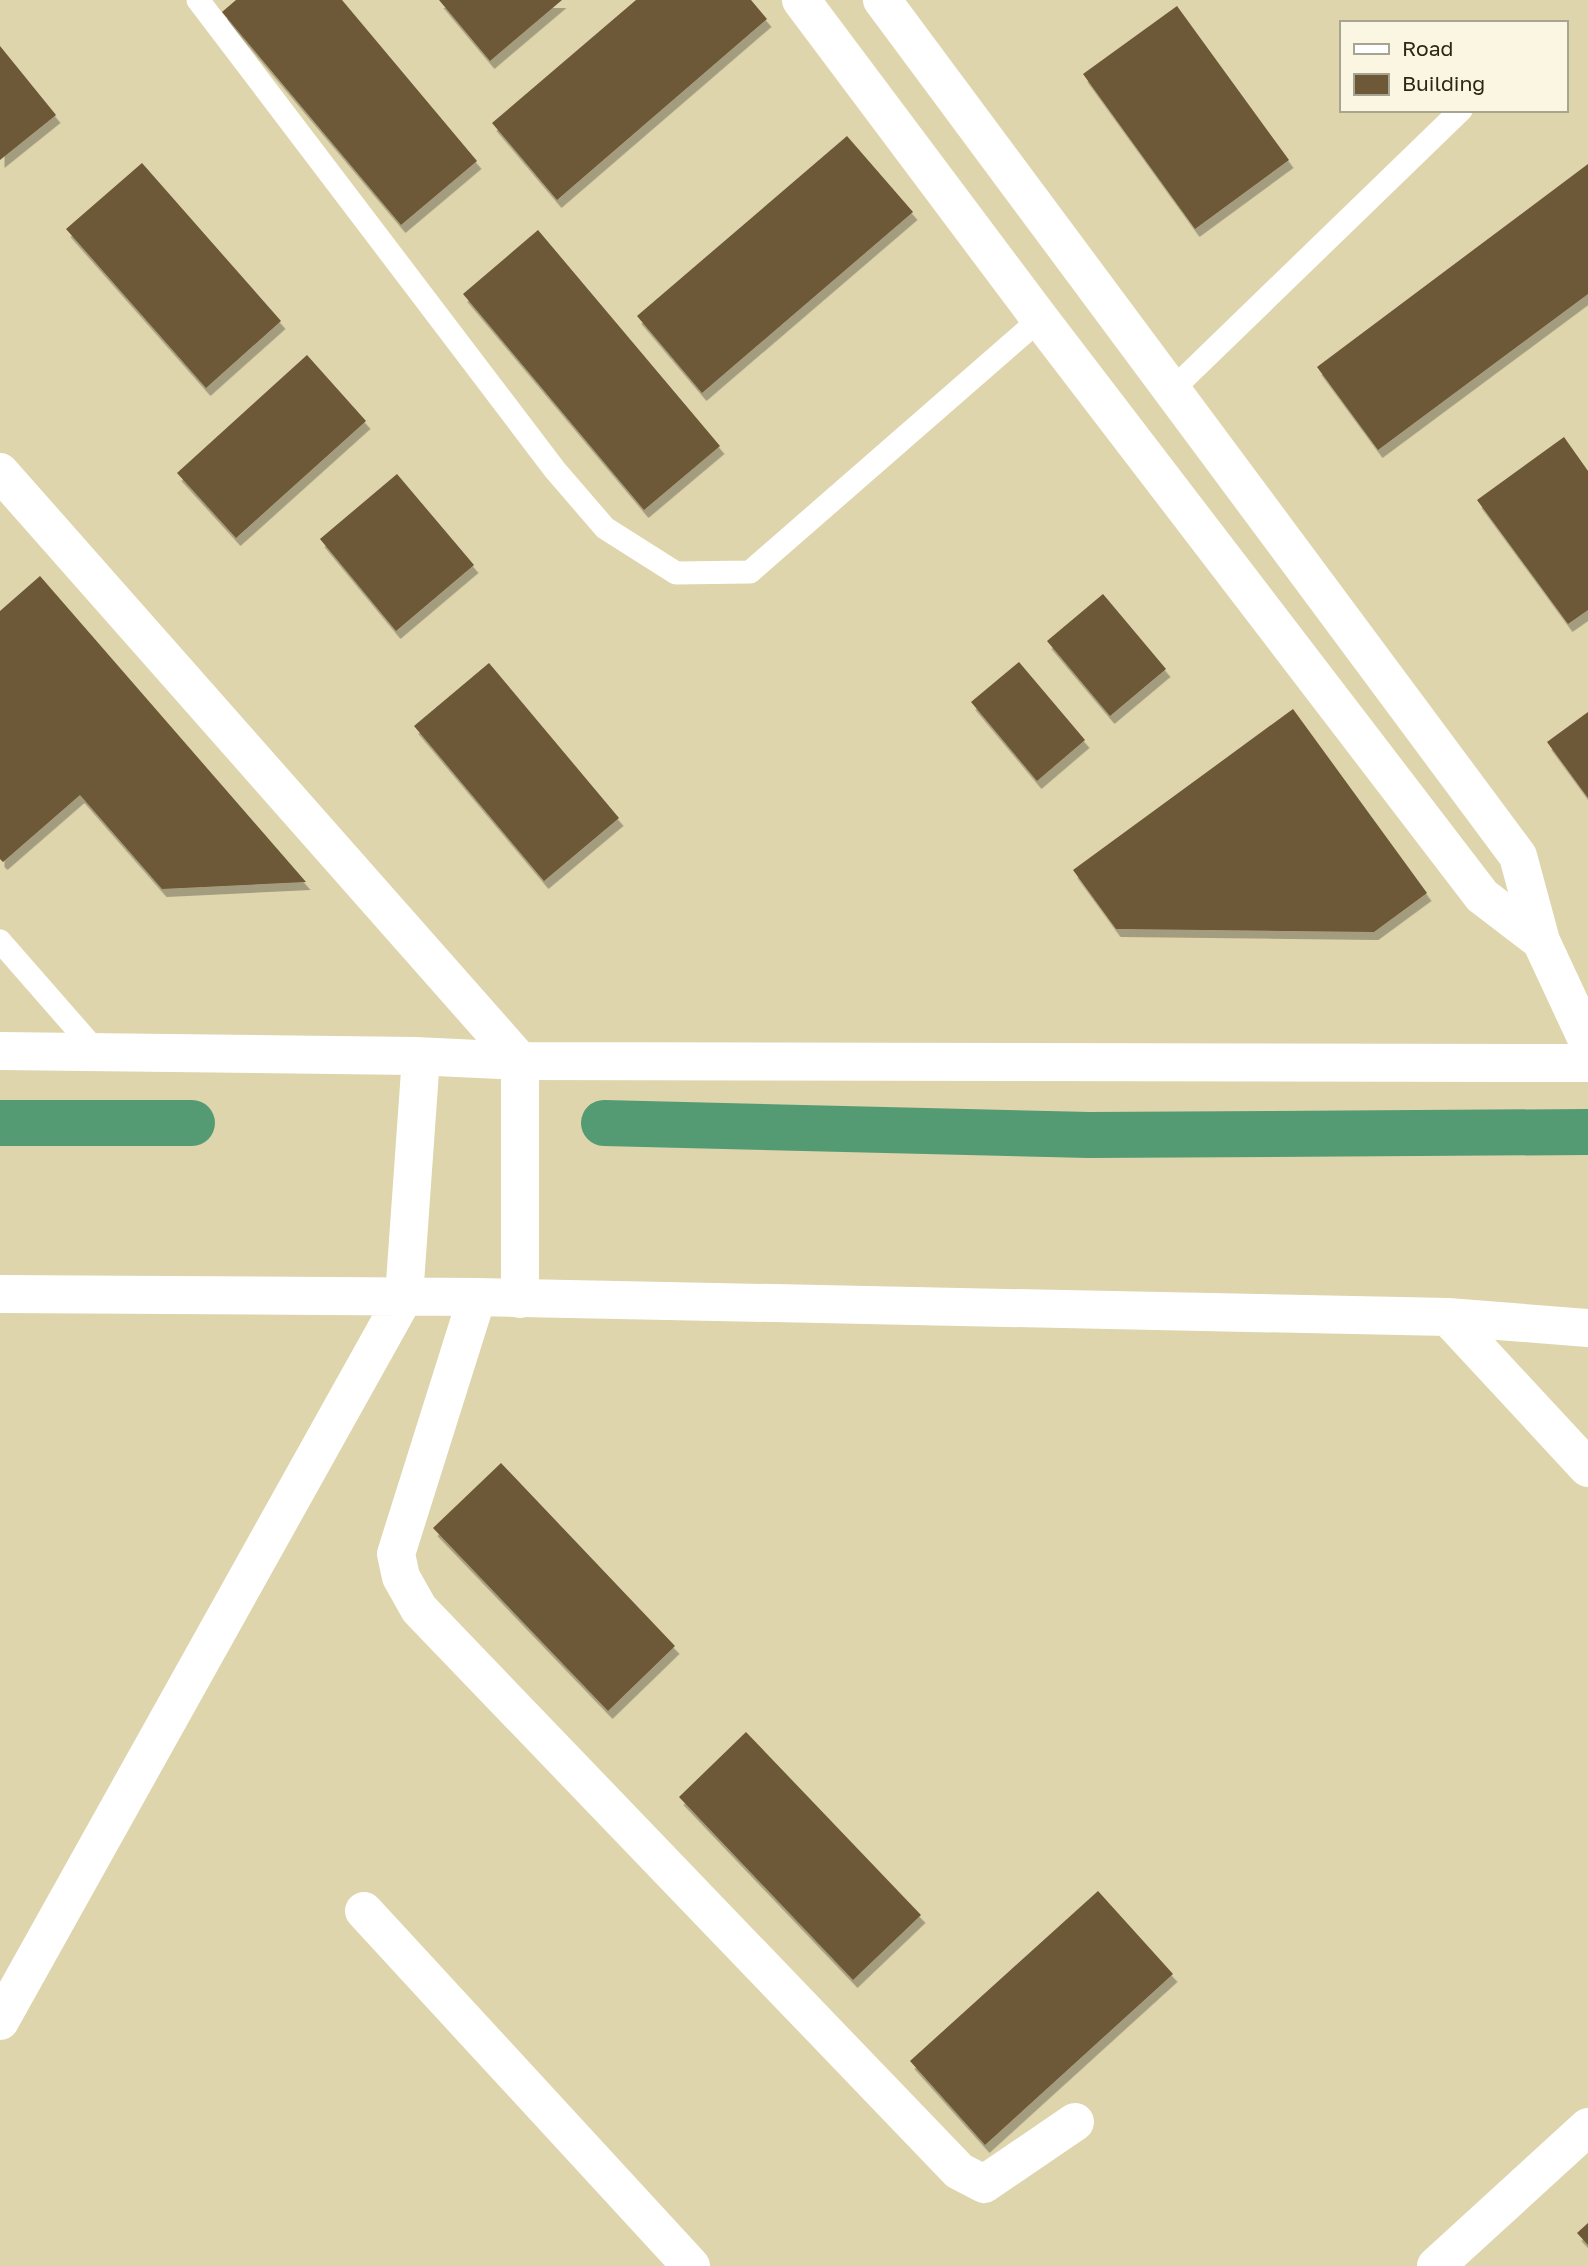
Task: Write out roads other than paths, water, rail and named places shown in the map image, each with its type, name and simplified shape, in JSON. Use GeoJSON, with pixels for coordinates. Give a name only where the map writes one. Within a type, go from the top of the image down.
{"type":"FeatureCollection","features":[{"type":"Feature","properties":{"kind":"street"},"geometry":{"type":"LineString","coordinates":[[801,0],[1040,319],[1482,896],[1541,941]]}},
{"type":"Feature","properties":{"kind":"street"},"geometry":{"type":"LineString","coordinates":[[883,0],[1518,856],[1541,941],[1588,1042]]}},
{"type":"Feature","properties":{"kind":"street"},"geometry":{"type":"LineString","coordinates":[[0,472],[520,1061],[520,1299]]}},
{"type":"Feature","properties":{"kind":"street"},"geometry":{"type":"LineString","coordinates":[[0,1051],[421,1056],[520,1061],[1588,1063]]}},
{"type":"Feature","properties":{"kind":"street"},"geometry":{"type":"LineString","coordinates":[[3,2011],[404,1297],[421,1056]]}},
{"type":"Feature","properties":{"kind":"street"},"geometry":{"type":"LineString","coordinates":[[0,1294],[477,1297],[1448,1317],[1588,1328]]}},
{"type":"Feature","properties":{"kind":"street"},"geometry":{"type":"LineString","coordinates":[[477,1297],[396,1554],[401,1577],[419,1609],[959,2171],[984,2184],[1075,2122]]}},
{"type":"Feature","properties":{"kind":"street"},"geometry":{"type":"LineString","coordinates":[[1448,1317],[1588,1468]]}},
{"type":"Feature","properties":{"kind":"street"},"geometry":{"type":"LineString","coordinates":[[364,1911],[691,2266]]}},
{"type":"Feature","properties":{"kind":"street"},"geometry":{"type":"LineString","coordinates":[[1436,2266],[1588,2127]]}},
{"type":"Feature","properties":{"kind":"lane"},"geometry":{"type":"LineString","coordinates":[[198,0],[555,470],[605,528],[676,573],[750,572],[1040,319]]}},
{"type":"Feature","properties":{"kind":"lane"},"geometry":{"type":"LineString","coordinates":[[1172,390],[1459,112]]}},
{"type":"Feature","properties":{"kind":"lane"},"geometry":{"type":"LineString","coordinates":[[0,941],[97,1052]]}},
{"type":"Feature","properties":{"kind":"waterway"},"geometry":{"type":"LineString","coordinates":[[0,1123],[192,1123]]}},
{"type":"Feature","properties":{"kind":"waterway"},"geometry":{"type":"LineString","coordinates":[[604,1123],[1089,1135],[1588,1132]]}}]}
